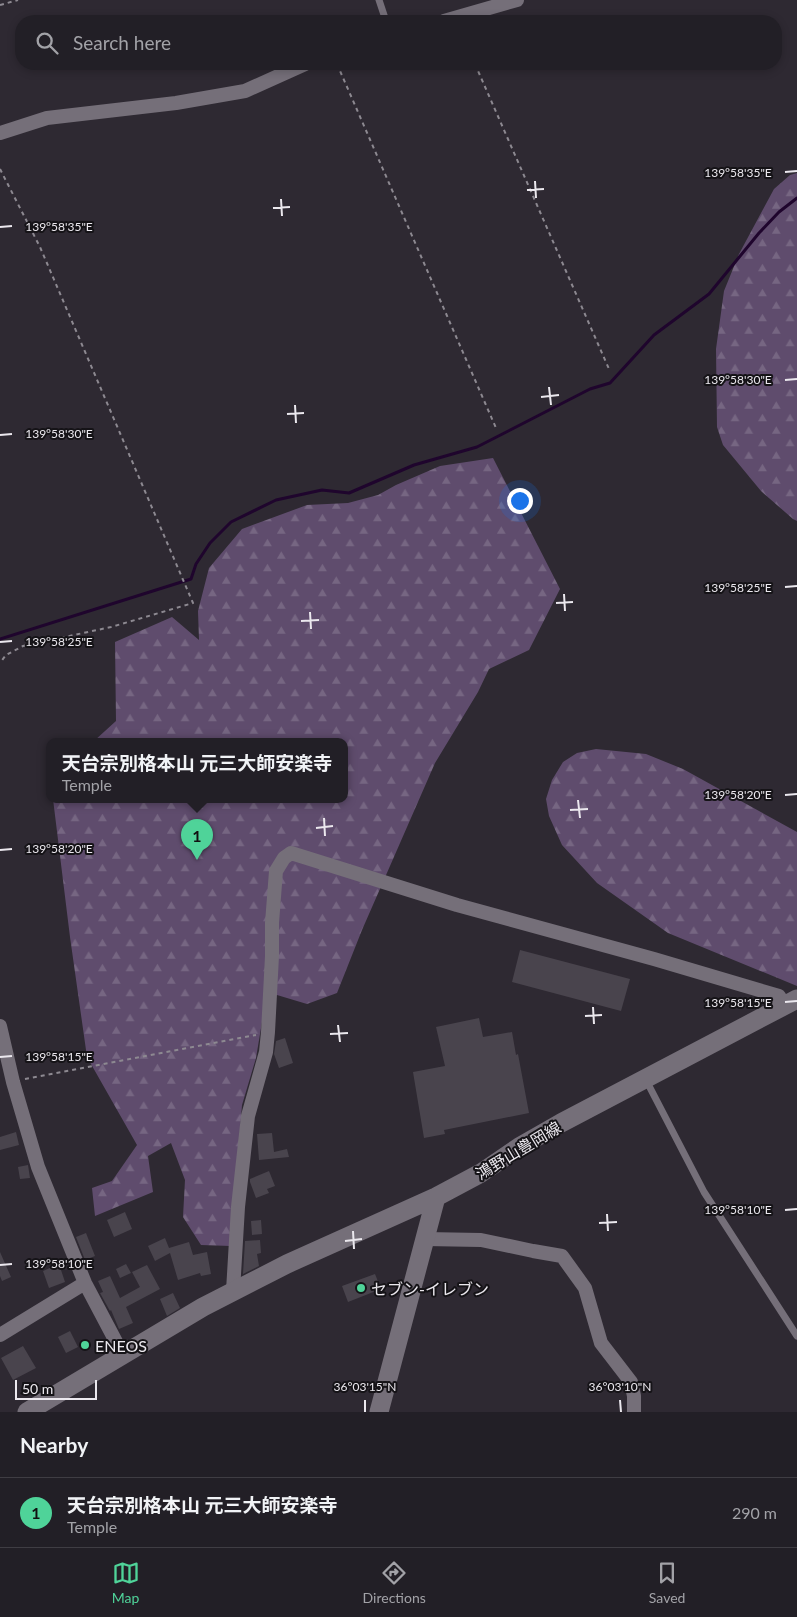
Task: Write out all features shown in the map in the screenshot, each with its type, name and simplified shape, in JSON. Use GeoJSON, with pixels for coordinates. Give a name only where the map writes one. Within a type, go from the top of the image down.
{"type":"FeatureCollection","features":[{"type":"Feature","properties":{"kind":"main road","name":"鴻野山豊岡線"},"geometry":{"type":"LineString","coordinates":[[27,1412],[203,1307],[287,1264],[436,1197],[481,1173],[519,1147],[561,1123],[791,1002]]}},
{"type":"Feature","properties":{"kind":"main road"},"geometry":{"type":"LineString","coordinates":[[379,1412],[436,1197]]}},
{"type":"Feature","properties":{"kind":"street"},"geometry":{"type":"LineString","coordinates":[[461,15],[491,4],[517,0]]}},
{"type":"Feature","properties":{"kind":"street"},"geometry":{"type":"LineString","coordinates":[[0,132],[47,118],[176,103],[245,91],[292,70]]}},
{"type":"Feature","properties":{"kind":"street"},"geometry":{"type":"LineString","coordinates":[[233,1291],[238,1207],[248,1116],[266,1052],[276,871],[284,858],[291,853],[457,905],[654,959],[779,996],[791,1002]]}},
{"type":"Feature","properties":{"kind":"street"},"geometry":{"type":"LineString","coordinates":[[0,1026],[13,1082],[38,1167],[85,1283],[123,1355]]}},
{"type":"Feature","properties":{"kind":"street"},"geometry":{"type":"LineString","coordinates":[[425,1239],[480,1240],[533,1252],[562,1256],[585,1288],[601,1343],[631,1382],[634,1396],[634,1412]]}},
{"type":"Feature","properties":{"kind":"street"},"geometry":{"type":"LineString","coordinates":[[0,1335],[85,1283]]}},
{"type":"Feature","properties":{"kind":"lane"},"geometry":{"type":"LineString","coordinates":[[379,0],[384,15]]}},
{"type":"Feature","properties":{"kind":"lane"},"geometry":{"type":"LineString","coordinates":[[645,1080],[704,1192],[797,1336]]}},
{"type":"Feature","properties":{"kind":"path"},"geometry":{"type":"LineString","coordinates":[[0,5],[18,0]]}},
{"type":"Feature","properties":{"kind":"path"},"geometry":{"type":"LineString","coordinates":[[340,70],[496,428]]}},
{"type":"Feature","properties":{"kind":"path"},"geometry":{"type":"LineString","coordinates":[[478,70],[609,369]]}},
{"type":"Feature","properties":{"kind":"path"},"geometry":{"type":"LineString","coordinates":[[0,169],[40,247],[193,602],[111,627],[23,646],[6,655],[0,663]]}},
{"type":"Feature","properties":{"kind":"path"},"geometry":{"type":"LineString","coordinates":[[13,1082],[268,1032]]}},
{"type":"Feature","properties":{"kind":"green space"},"geometry":{"type":"Polygon","coordinates":[[[797,173],[797,521],[761,491],[723,445],[717,427],[716,349],[724,291],[739,254],[774,189],[790,175],[797,173]]]}},
{"type":"Feature","properties":{"kind":"green space"},"geometry":{"type":"Polygon","coordinates":[[[493,458],[560,589],[529,650],[489,669],[478,692],[435,763],[362,930],[337,993],[307,1004],[267,992],[256,1058],[242,1105],[231,1246],[201,1245],[183,1217],[185,1180],[171,1143],[148,1156],[153,1192],[95,1216],[92,1188],[112,1181],[137,1145],[87,1057],[53,803],[348,803],[348,738],[97,738],[116,721],[115,642],[172,617],[199,640],[198,611],[209,568],[242,529],[307,505],[348,503],[378,495],[440,466],[493,458]]]}},
{"type":"Feature","properties":{"kind":"green space"},"geometry":{"type":"Polygon","coordinates":[[[596,749],[646,754],[683,769],[797,832],[797,986],[668,933],[597,883],[562,845],[549,816],[546,799],[552,780],[563,762],[577,753],[596,749]]]}},
{"type":"Feature","properties":{"kind":"building"},"geometry":{"type":"Polygon","coordinates":[[[520,950],[630,979],[621,1011],[512,982],[520,950]]]}},
{"type":"Feature","properties":{"kind":"building"},"geometry":{"type":"Polygon","coordinates":[[[479,1018],[483,1037],[512,1032],[529,1113],[444,1130],[445,1134],[424,1138],[413,1072],[445,1066],[436,1027],[479,1018]]]}},
{"type":"Feature","properties":{"kind":"building"},"geometry":{"type":"Polygon","coordinates":[[[285,1038],[293,1063],[279,1068],[274,1054],[276,1041],[285,1038]]]}},
{"type":"Feature","properties":{"kind":"building"},"geometry":{"type":"Polygon","coordinates":[[[16,1132],[19,1145],[0,1150],[0,1137],[16,1132]]]}},
{"type":"Feature","properties":{"kind":"building"},"geometry":{"type":"Polygon","coordinates":[[[272,1133],[274,1152],[287,1149],[289,1157],[259,1160],[257,1134],[272,1133]]]}},
{"type":"Feature","properties":{"kind":"building"},"geometry":{"type":"Polygon","coordinates":[[[28,1165],[30,1178],[20,1179],[18,1167],[28,1165]]]}},
{"type":"Feature","properties":{"kind":"building"},"geometry":{"type":"Polygon","coordinates":[[[269,1171],[275,1186],[267,1189],[269,1193],[256,1198],[250,1179],[269,1171]]]}},
{"type":"Feature","properties":{"kind":"building"},"geometry":{"type":"Polygon","coordinates":[[[125,1212],[132,1229],[114,1237],[107,1220],[125,1212]]]}},
{"type":"Feature","properties":{"kind":"building"},"geometry":{"type":"Polygon","coordinates":[[[261,1220],[262,1234],[252,1235],[251,1221],[261,1220]]]}},
{"type":"Feature","properties":{"kind":"building"},"geometry":{"type":"Polygon","coordinates":[[[86,1233],[95,1256],[85,1260],[76,1237],[86,1233]]]}},
{"type":"Feature","properties":{"kind":"building"},"geometry":{"type":"Polygon","coordinates":[[[165,1238],[169,1248],[189,1242],[193,1255],[207,1252],[211,1274],[201,1276],[200,1273],[178,1280],[170,1253],[155,1261],[148,1246],[165,1238]]]}},
{"type":"Feature","properties":{"kind":"building"},"geometry":{"type":"Polygon","coordinates":[[[260,1240],[261,1253],[257,1254],[259,1266],[243,1274],[245,1241],[260,1240]]]}},
{"type":"Feature","properties":{"kind":"building"},"geometry":{"type":"Polygon","coordinates":[[[0,1252],[11,1277],[2,1281],[0,1276],[0,1252]]]}},
{"type":"Feature","properties":{"kind":"building"},"geometry":{"type":"Polygon","coordinates":[[[59,1264],[65,1282],[49,1288],[43,1271],[59,1264]]]}},
{"type":"Feature","properties":{"kind":"building"},"geometry":{"type":"Polygon","coordinates":[[[126,1264],[131,1273],[120,1278],[116,1269],[126,1264]]]}},
{"type":"Feature","properties":{"kind":"building"},"geometry":{"type":"Polygon","coordinates":[[[147,1265],[160,1289],[126,1307],[133,1323],[119,1329],[111,1310],[100,1293],[103,1292],[98,1281],[110,1276],[120,1298],[140,1287],[132,1272],[147,1265]]]}},
{"type":"Feature","properties":{"kind":"building","name":"セブン-イレブン"},"geometry":{"type":"Polygon","coordinates":[[[375,1274],[381,1289],[348,1302],[342,1286],[375,1274]]]}},
{"type":"Feature","properties":{"kind":"building"},"geometry":{"type":"Polygon","coordinates":[[[173,1293],[180,1308],[167,1316],[160,1299],[173,1293]]]}},
{"type":"Feature","properties":{"kind":"building"},"geometry":{"type":"Polygon","coordinates":[[[70,1331],[78,1347],[66,1353],[58,1337],[70,1331]]]}},
{"type":"Feature","properties":{"kind":"building"},"geometry":{"type":"Polygon","coordinates":[[[23,1346],[36,1368],[13,1380],[1,1358],[23,1346]]]}},
{"type":"Feature","properties":{"kind":"waterway"},"geometry":{"type":"LineString","coordinates":[[0,639],[191,579],[196,564],[210,543],[231,522],[276,500],[322,490],[349,493],[414,465],[477,447],[590,389],[610,383],[654,335],[709,294],[759,233],[779,212],[797,198]]}},
{"type":"Feature","properties":{"kind":"place","name":"天台宗別格本山 元三大師安楽寺"},"geometry":{"type":"Point","coordinates":[197,860]}},
{"type":"Feature","properties":{"kind":"place","name":"セブン-イレブン"},"geometry":{"type":"Point","coordinates":[361,1288]}},
{"type":"Feature","properties":{"kind":"place","name":"ENEOS"},"geometry":{"type":"Point","coordinates":[85,1345]}}]}
